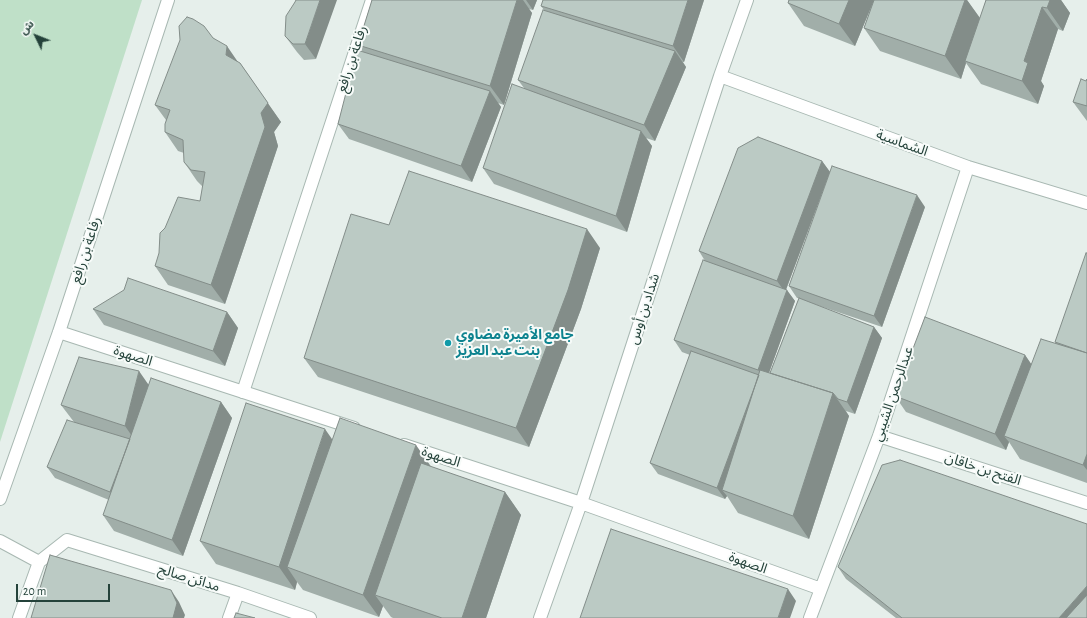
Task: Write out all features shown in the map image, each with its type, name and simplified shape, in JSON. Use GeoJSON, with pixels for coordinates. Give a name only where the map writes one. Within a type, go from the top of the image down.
{"type":"FeatureCollection","features":[{"type":"Feature","properties":{"kind":"street","name":"رفاعة بن رافع"},"geometry":{"type":"LineString","coordinates":[[0,499],[59,332],[168,0]]}},
{"type":"Feature","properties":{"kind":"street","name":"رفاعة بن رافع"},"geometry":{"type":"LineString","coordinates":[[243,392],[372,0]]}},
{"type":"Feature","properties":{"kind":"street","name":"شداد بن أوس"},"geometry":{"type":"LineString","coordinates":[[540,618],[581,503],[720,76],[747,0]]}},
{"type":"Feature","properties":{"kind":"street","name":"الشماسية"},"geometry":{"type":"LineString","coordinates":[[720,76],[968,167],[1087,203]]}},
{"type":"Feature","properties":{"kind":"street","name":"عبدالرحمن الشيبي"},"geometry":{"type":"LineString","coordinates":[[810,618],[879,436],[968,167]]}},
{"type":"Feature","properties":{"kind":"street","name":"الصهوة"},"geometry":{"type":"LineString","coordinates":[[59,332],[363,431]]}},
{"type":"Feature","properties":{"kind":"street","name":"الفتح بن خاقان"},"geometry":{"type":"LineString","coordinates":[[879,436],[1087,503]]}},
{"type":"Feature","properties":{"kind":"street","name":"الصهوة"},"geometry":{"type":"LineString","coordinates":[[393,441],[581,503],[821,589]]}},
{"type":"Feature","properties":{"kind":"street"},"geometry":{"type":"LineString","coordinates":[[0,540],[39,562],[19,618]]}},
{"type":"Feature","properties":{"kind":"street","name":"مدائن صالح"},"geometry":{"type":"LineString","coordinates":[[39,562],[67,540],[238,593],[310,618]]}},
{"type":"Feature","properties":{"kind":"street"},"geometry":{"type":"LineString","coordinates":[[229,618],[238,593]]}},
{"type":"Feature","properties":{"kind":"green space"},"geometry":{"type":"Polygon","coordinates":[[[0,0],[142,0],[0,442],[0,0]]]}},
{"type":"Feature","properties":{"kind":"building"},"geometry":{"type":"Polygon","coordinates":[[[296,0],[320,0],[305,44],[293,44],[285,36],[286,16],[296,0]]]}},
{"type":"Feature","properties":{"kind":"building"},"geometry":{"type":"Polygon","coordinates":[[[372,0],[517,0],[490,86],[358,45],[372,0]]]}},
{"type":"Feature","properties":{"kind":"building"},"geometry":{"type":"Polygon","coordinates":[[[543,0],[688,0],[673,46],[541,6],[543,0]]]}},
{"type":"Feature","properties":{"kind":"building"},"geometry":{"type":"Polygon","coordinates":[[[789,0],[849,0],[839,24],[788,3],[789,0]]]}},
{"type":"Feature","properties":{"kind":"building"},"geometry":{"type":"Polygon","coordinates":[[[874,0],[965,0],[945,56],[864,28],[874,0]]]}},
{"type":"Feature","properties":{"kind":"building"},"geometry":{"type":"Polygon","coordinates":[[[986,0],[1050,0],[1047,8],[1042,7],[1024,61],[1028,63],[1022,81],[965,61],[986,0]]]}},
{"type":"Feature","properties":{"kind":"building"},"geometry":{"type":"Polygon","coordinates":[[[543,10],[675,51],[644,125],[518,80],[543,10]]]}},
{"type":"Feature","properties":{"kind":"building"},"geometry":{"type":"Polygon","coordinates":[[[187,17],[204,26],[213,38],[227,46],[226,55],[240,63],[268,103],[261,113],[265,127],[211,285],[155,266],[159,253],[160,233],[165,228],[178,197],[200,201],[205,172],[191,170],[184,162],[183,140],[165,132],[165,124],[170,110],[155,105],[180,40],[179,26],[187,17]]]}},
{"type":"Feature","properties":{"kind":"building"},"geometry":{"type":"Polygon","coordinates":[[[357,50],[490,91],[461,166],[338,124],[357,50]]]}},
{"type":"Feature","properties":{"kind":"building"},"geometry":{"type":"Polygon","coordinates":[[[1081,79],[1086,81],[1087,79],[1087,106],[1073,102],[1081,79]]]}},
{"type":"Feature","properties":{"kind":"building"},"geometry":{"type":"Polygon","coordinates":[[[512,84],[641,131],[616,216],[483,168],[512,84]]]}},
{"type":"Feature","properties":{"kind":"building"},"geometry":{"type":"Polygon","coordinates":[[[758,137],[822,161],[777,281],[699,251],[738,148],[758,137]]]}},
{"type":"Feature","properties":{"kind":"building"},"geometry":{"type":"Polygon","coordinates":[[[832,166],[917,195],[874,316],[789,286],[832,166]]]}},
{"type":"Feature","properties":{"kind":"building","name":"جامع الأميرة مضاوي بنت عبد العزيز"},"geometry":{"type":"Polygon","coordinates":[[[409,171],[587,229],[568,290],[516,428],[304,358],[351,214],[389,225],[409,171]]]}},
{"type":"Feature","properties":{"kind":"building"},"geometry":{"type":"Polygon","coordinates":[[[1087,253],[1087,353],[1055,342],[1087,253]]]}},
{"type":"Feature","properties":{"kind":"building"},"geometry":{"type":"Polygon","coordinates":[[[703,260],[787,290],[758,370],[674,340],[703,260]]]}},
{"type":"Feature","properties":{"kind":"building"},"geometry":{"type":"Polygon","coordinates":[[[128,278],[227,312],[213,351],[93,309],[124,290],[128,278]]]}},
{"type":"Feature","properties":{"kind":"building"},"geometry":{"type":"Polygon","coordinates":[[[799,298],[874,327],[847,402],[838,399],[833,393],[770,373],[799,298]]]}},
{"type":"Feature","properties":{"kind":"building"},"geometry":{"type":"Polygon","coordinates":[[[925,317],[1025,355],[995,434],[895,396],[925,317]]]}},
{"type":"Feature","properties":{"kind":"building"},"geometry":{"type":"Polygon","coordinates":[[[1041,339],[1087,353],[1087,454],[1083,465],[1004,436],[1041,339]]]}},
{"type":"Feature","properties":{"kind":"building"},"geometry":{"type":"Polygon","coordinates":[[[691,351],[759,375],[717,488],[650,463],[691,351]]]}},
{"type":"Feature","properties":{"kind":"building"},"geometry":{"type":"Polygon","coordinates":[[[79,357],[139,371],[125,426],[61,405],[79,357]]]}},
{"type":"Feature","properties":{"kind":"building"},"geometry":{"type":"Polygon","coordinates":[[[760,370],[833,393],[793,516],[722,490],[760,370]]]}},
{"type":"Feature","properties":{"kind":"building"},"geometry":{"type":"Polygon","coordinates":[[[151,378],[221,402],[172,540],[103,515],[151,378]]]}},
{"type":"Feature","properties":{"kind":"building"},"geometry":{"type":"Polygon","coordinates":[[[246,403],[325,429],[279,567],[200,541],[246,403]]]}},
{"type":"Feature","properties":{"kind":"building"},"geometry":{"type":"Polygon","coordinates":[[[340,418],[416,445],[363,595],[287,567],[340,418]]]}},
{"type":"Feature","properties":{"kind":"building"},"geometry":{"type":"Polygon","coordinates":[[[67,420],[130,439],[110,492],[47,467],[67,420]]]}},
{"type":"Feature","properties":{"kind":"building"},"geometry":{"type":"Polygon","coordinates":[[[900,460],[1087,524],[1087,586],[1059,618],[902,618],[838,567],[882,465],[900,460]]]}},
{"type":"Feature","properties":{"kind":"building"},"geometry":{"type":"Polygon","coordinates":[[[421,463],[505,492],[462,618],[442,618],[375,595],[421,463]]]}},
{"type":"Feature","properties":{"kind":"building"},"geometry":{"type":"Polygon","coordinates":[[[611,529],[788,589],[778,618],[580,618],[611,529]]]}},
{"type":"Feature","properties":{"kind":"building"},"geometry":{"type":"Polygon","coordinates":[[[50,555],[171,590],[177,603],[173,618],[31,618],[50,555]]]}},
{"type":"Feature","properties":{"kind":"building"},"geometry":{"type":"Polygon","coordinates":[[[1087,595],[1087,618],[1066,618],[1087,595]]]}},
{"type":"Feature","properties":{"kind":"building"},"geometry":{"type":"Polygon","coordinates":[[[236,613],[255,618],[234,618],[236,613]]]}},
{"type":"Feature","properties":{"kind":"place","name":"جامع الأميرة مضاوي بنت عبد العزيز"},"geometry":{"type":"Point","coordinates":[448,343]}}]}
